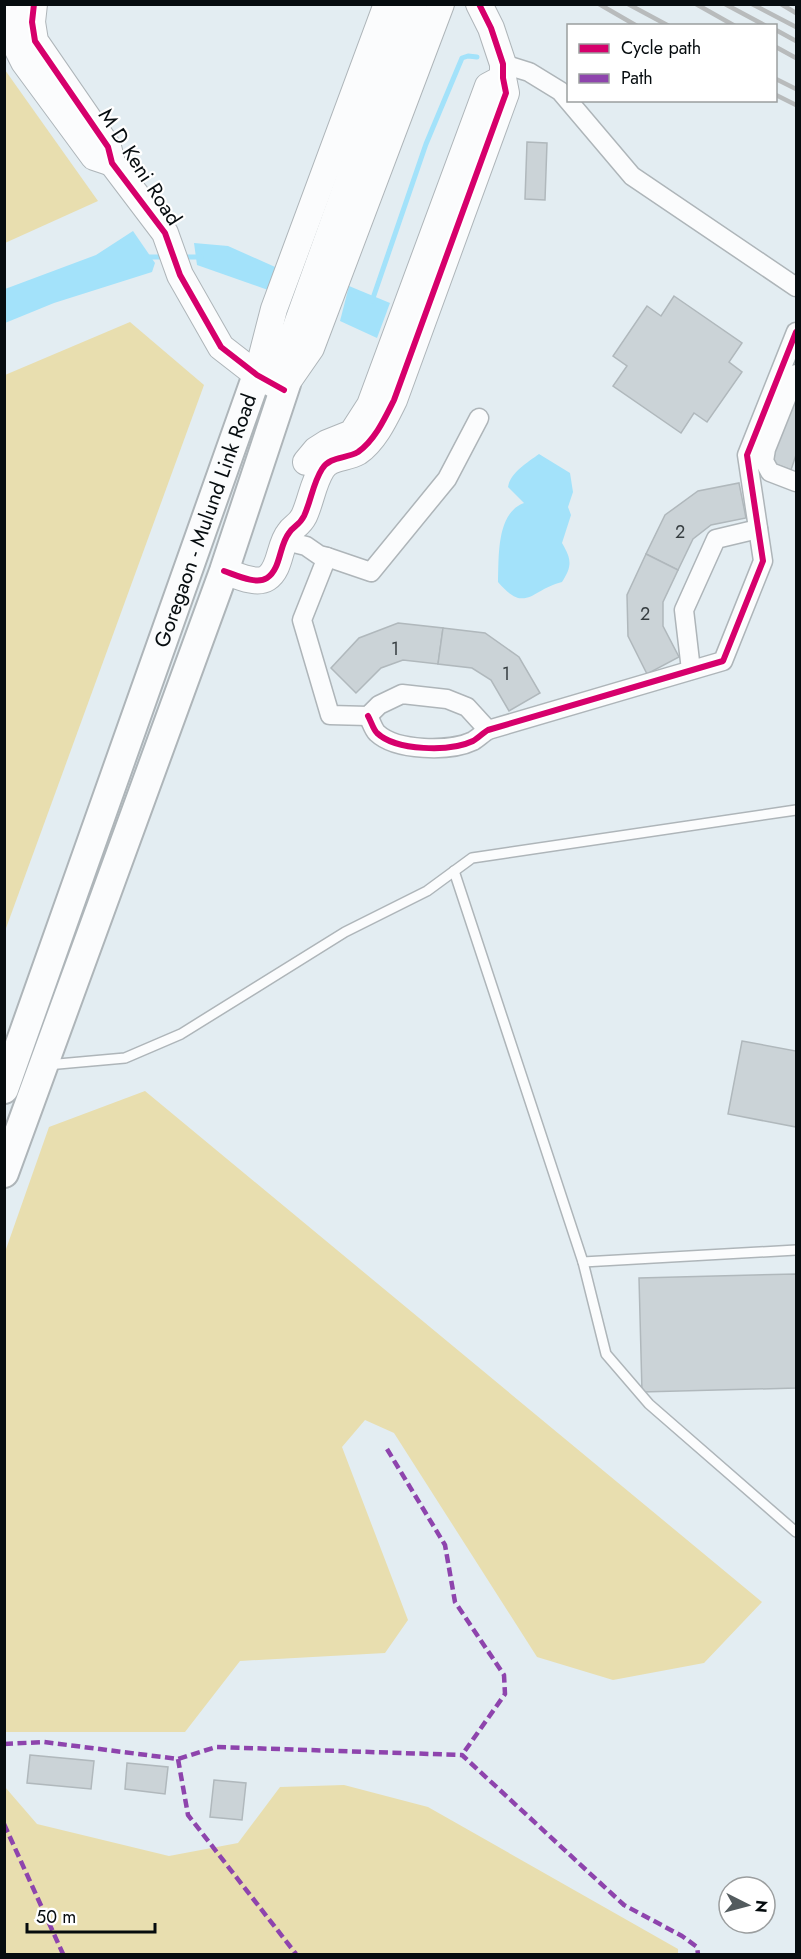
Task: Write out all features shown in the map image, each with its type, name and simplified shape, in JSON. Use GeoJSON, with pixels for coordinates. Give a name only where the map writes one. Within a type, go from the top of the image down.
{"type":"FeatureCollection","features":[{"type":"Feature","properties":{"kind":"main road"},"geometry":{"type":"LineString","coordinates":[[307,321],[329,273],[413,4]]}},
{"type":"Feature","properties":{"kind":"main road","name":"Goregaon - Mulund Link Road"},"geometry":{"type":"LineString","coordinates":[[4,1173],[30,1061],[257,375],[307,321]]}},
{"type":"Feature","properties":{"kind":"main road","name":"Goregaon - Mulund Link Road"},"geometry":{"type":"LineString","coordinates":[[4,1089],[30,1061],[224,571],[307,321]]}},
{"type":"Feature","properties":{"kind":"street","name":"M D Keni Road"},"geometry":{"type":"LineString","coordinates":[[13,4],[14,42],[24,62],[94,157],[112,163]]}},
{"type":"Feature","properties":{"kind":"street","name":"M D Keni Road"},"geometry":{"type":"LineString","coordinates":[[34,4],[32,22],[35,41],[108,147],[112,163],[165,233],[180,275],[221,347],[257,375],[285,387]]}},
{"type":"Feature","properties":{"kind":"street"},"geometry":{"type":"LineString","coordinates":[[257,375],[274,309],[387,4]]}},
{"type":"Feature","properties":{"kind":"street"},"geometry":{"type":"LineString","coordinates":[[224,571],[257,581],[266,579],[272,574],[285,542],[297,527],[299,506],[322,469],[322,456],[356,453],[359,439],[379,409],[507,93],[492,28],[479,4]]}},
{"type":"Feature","properties":{"kind":"street"},"geometry":{"type":"LineString","coordinates":[[329,273],[437,15]]}},
{"type":"Feature","properties":{"kind":"street"},"geometry":{"type":"LineString","coordinates":[[503,71],[529,72],[560,91],[567,99]]}},
{"type":"Feature","properties":{"kind":"street"},"geometry":{"type":"LineString","coordinates":[[569,102],[632,176],[796,287]]}},
{"type":"Feature","properties":{"kind":"street"},"geometry":{"type":"LineString","coordinates":[[368,716],[376,732],[394,744],[419,748],[441,748],[471,742],[488,730],[723,660],[763,561],[747,455],[796,332]]}},
{"type":"Feature","properties":{"kind":"street"},"geometry":{"type":"LineString","coordinates":[[796,374],[766,449],[764,461],[770,472],[796,482]]}},
{"type":"Feature","properties":{"kind":"street"},"geometry":{"type":"LineString","coordinates":[[285,542],[306,546],[323,556],[371,572],[447,479],[479,418]]}},
{"type":"Feature","properties":{"kind":"street"},"geometry":{"type":"LineString","coordinates":[[691,670],[684,610],[716,539],[758,529]]}},
{"type":"Feature","properties":{"kind":"street"},"geometry":{"type":"LineString","coordinates":[[323,556],[302,620],[330,715],[368,716],[379,705],[402,694],[447,699],[467,706],[488,730]]}},
{"type":"Feature","properties":{"kind":"lane"},"geometry":{"type":"LineString","coordinates":[[30,1061],[125,1058],[181,1034],[345,932],[427,891],[472,858],[796,810]]}},
{"type":"Feature","properties":{"kind":"lane"},"geometry":{"type":"LineString","coordinates":[[454,871],[583,1262],[606,1354],[649,1404],[796,1532]]}},
{"type":"Feature","properties":{"kind":"lane"},"geometry":{"type":"LineString","coordinates":[[583,1262],[796,1250]]}},
{"type":"Feature","properties":{"kind":"shaded area"},"geometry":{"type":"Polygon","coordinates":[[[5,70],[98,201],[4,243],[5,70]]]}},
{"type":"Feature","properties":{"kind":"shaded area"},"geometry":{"type":"Polygon","coordinates":[[[130,322],[204,385],[5,931],[5,375],[130,322]]]}},
{"type":"Feature","properties":{"kind":"shaded area"},"geometry":{"type":"Polygon","coordinates":[[[145,1091],[762,1602],[704,1663],[613,1680],[537,1657],[394,1433],[365,1420],[342,1447],[408,1620],[385,1653],[240,1661],[185,1732],[5,1732],[5,1252],[49,1127],[145,1091]]]}},
{"type":"Feature","properties":{"kind":"shaded area"},"geometry":{"type":"Polygon","coordinates":[[[344,1785],[428,1807],[678,1949],[678,1954],[5,1954],[5,1787],[37,1824],[169,1856],[238,1843],[280,1787],[344,1785]]]}},
{"type":"Feature","properties":{"kind":"water"},"geometry":{"type":"Polygon","coordinates":[[[133,231],[155,263],[152,272],[54,303],[5,323],[5,289],[96,255],[133,231]]]}},
{"type":"Feature","properties":{"kind":"water"},"geometry":{"type":"Polygon","coordinates":[[[194,243],[228,246],[293,275],[285,296],[197,265],[194,243]]]}},
{"type":"Feature","properties":{"kind":"water"},"geometry":{"type":"Polygon","coordinates":[[[349,286],[390,303],[377,338],[340,321],[349,286]]]}},
{"type":"Feature","properties":{"kind":"water"},"geometry":{"type":"Polygon","coordinates":[[[539,454],[570,473],[573,492],[568,507],[571,515],[562,543],[570,563],[562,582],[523,598],[508,592],[498,582],[499,549],[508,516],[524,503],[508,487],[509,482],[520,468],[539,454]]]}},
{"type":"Feature","properties":{"kind":"building"},"geometry":{"type":"Polygon","coordinates":[[[527,142],[547,143],[545,200],[525,199],[527,142]]]}},
{"type":"Feature","properties":{"kind":"building"},"geometry":{"type":"Polygon","coordinates":[[[674,296],[742,343],[729,362],[742,372],[707,422],[694,413],[681,433],[613,386],[627,366],[613,356],[647,306],[661,316],[674,296]]]}},
{"type":"Feature","properties":{"kind":"building"},"geometry":{"type":"Polygon","coordinates":[[[796,396],[796,455],[791,470],[768,461],[796,396]]]}},
{"type":"Feature","properties":{"kind":"building"},"geometry":{"type":"Polygon","coordinates":[[[739,483],[746,518],[711,525],[693,539],[678,570],[646,554],[665,515],[698,491],[739,483]]]}},
{"type":"Feature","properties":{"kind":"building"},"geometry":{"type":"Polygon","coordinates":[[[646,554],[678,570],[663,602],[663,626],[679,657],[647,674],[628,636],[627,595],[646,554]]]}},
{"type":"Feature","properties":{"kind":"building"},"geometry":{"type":"Polygon","coordinates":[[[398,623],[443,628],[438,664],[403,660],[381,668],[356,693],[331,668],[359,638],[398,623]]]}},
{"type":"Feature","properties":{"kind":"building"},"geometry":{"type":"Polygon","coordinates":[[[443,628],[485,633],[519,657],[540,693],[509,711],[491,680],[472,668],[438,664],[443,628]]]}},
{"type":"Feature","properties":{"kind":"building"},"geometry":{"type":"Polygon","coordinates":[[[742,1041],[796,1051],[796,1127],[728,1114],[742,1041]]]}},
{"type":"Feature","properties":{"kind":"building"},"geometry":{"type":"Polygon","coordinates":[[[796,1274],[796,1388],[642,1392],[639,1278],[796,1274]]]}},
{"type":"Feature","properties":{"kind":"building"},"geometry":{"type":"Polygon","coordinates":[[[30,1755],[94,1761],[91,1789],[27,1783],[30,1755]]]}},
{"type":"Feature","properties":{"kind":"building"},"geometry":{"type":"Polygon","coordinates":[[[127,1763],[168,1767],[165,1794],[125,1789],[127,1763]]]}},
{"type":"Feature","properties":{"kind":"building"},"geometry":{"type":"Polygon","coordinates":[[[214,1780],[246,1783],[242,1820],[210,1817],[214,1780]]]}},
{"type":"Feature","properties":{"kind":"waterway"},"geometry":{"type":"LineString","coordinates":[[372,301],[426,144],[462,58],[477,57]]}},
{"type":"Feature","properties":{"kind":"waterway"},"geometry":{"type":"LineString","coordinates":[[144,257],[165,257]]}},
{"type":"Feature","properties":{"kind":"waterway"},"geometry":{"type":"LineString","coordinates":[[180,257],[201,257]]}},
{"type":"Feature","properties":{"kind":"railway"},"geometry":{"type":"LineString","coordinates":[[599,4],[634,24]]}},
{"type":"Feature","properties":{"kind":"railway"},"geometry":{"type":"LineString","coordinates":[[628,4],[665,24]]}},
{"type":"Feature","properties":{"kind":"railway"},"geometry":{"type":"LineString","coordinates":[[696,4],[731,24]]}},
{"type":"Feature","properties":{"kind":"railway"},"geometry":{"type":"LineString","coordinates":[[725,4],[762,24]]}},
{"type":"Feature","properties":{"kind":"railway"},"geometry":{"type":"LineString","coordinates":[[752,4],[796,27]]}},
{"type":"Feature","properties":{"kind":"railway"},"geometry":{"type":"LineString","coordinates":[[781,4],[796,13]]}},
{"type":"Feature","properties":{"kind":"railway"},"geometry":{"type":"LineString","coordinates":[[777,31],[796,41]]}},
{"type":"Feature","properties":{"kind":"railway"},"geometry":{"type":"LineString","coordinates":[[777,48],[796,58]]}},
{"type":"Feature","properties":{"kind":"railway"},"geometry":{"type":"LineString","coordinates":[[777,80],[796,89]]}},
{"type":"Feature","properties":{"kind":"railway"},"geometry":{"type":"LineString","coordinates":[[777,96],[796,105]]}},
{"type":"Feature","properties":{"kind":"marked path"},"geometry":{"type":"LineString","coordinates":[[387,1449],[445,1545],[455,1602],[504,1675],[505,1694],[462,1755]]}},
{"type":"Feature","properties":{"kind":"marked path"},"geometry":{"type":"LineString","coordinates":[[4,1744],[44,1742],[178,1759],[216,1747],[462,1755],[624,1905],[682,1936],[697,1947],[698,1954]]}},
{"type":"Feature","properties":{"kind":"marked path"},"geometry":{"type":"LineString","coordinates":[[178,1759],[188,1815],[296,1954]]}},
{"type":"Feature","properties":{"kind":"marked path"},"geometry":{"type":"LineString","coordinates":[[4,1824],[63,1954]]}},
{"type":"Feature","properties":{"kind":"cycle path"},"geometry":{"type":"LineString","coordinates":[[34,4],[32,22],[35,41],[108,147],[112,163],[165,233],[180,275],[221,347],[257,375],[284,390]]}},
{"type":"Feature","properties":{"kind":"cycle path"},"geometry":{"type":"LineString","coordinates":[[224,571],[246,579],[257,580],[262,580],[272,574],[286,538],[304,516],[322,469],[329,462],[358,452],[364,447],[379,428],[394,400],[506,93],[503,64],[491,28],[479,4]]}},
{"type":"Feature","properties":{"kind":"cycle path"},"geometry":{"type":"LineString","coordinates":[[368,716],[377,733],[386,739],[424,748],[451,747],[473,741],[488,730],[723,661],[763,561],[747,455],[796,332]]}}]}
